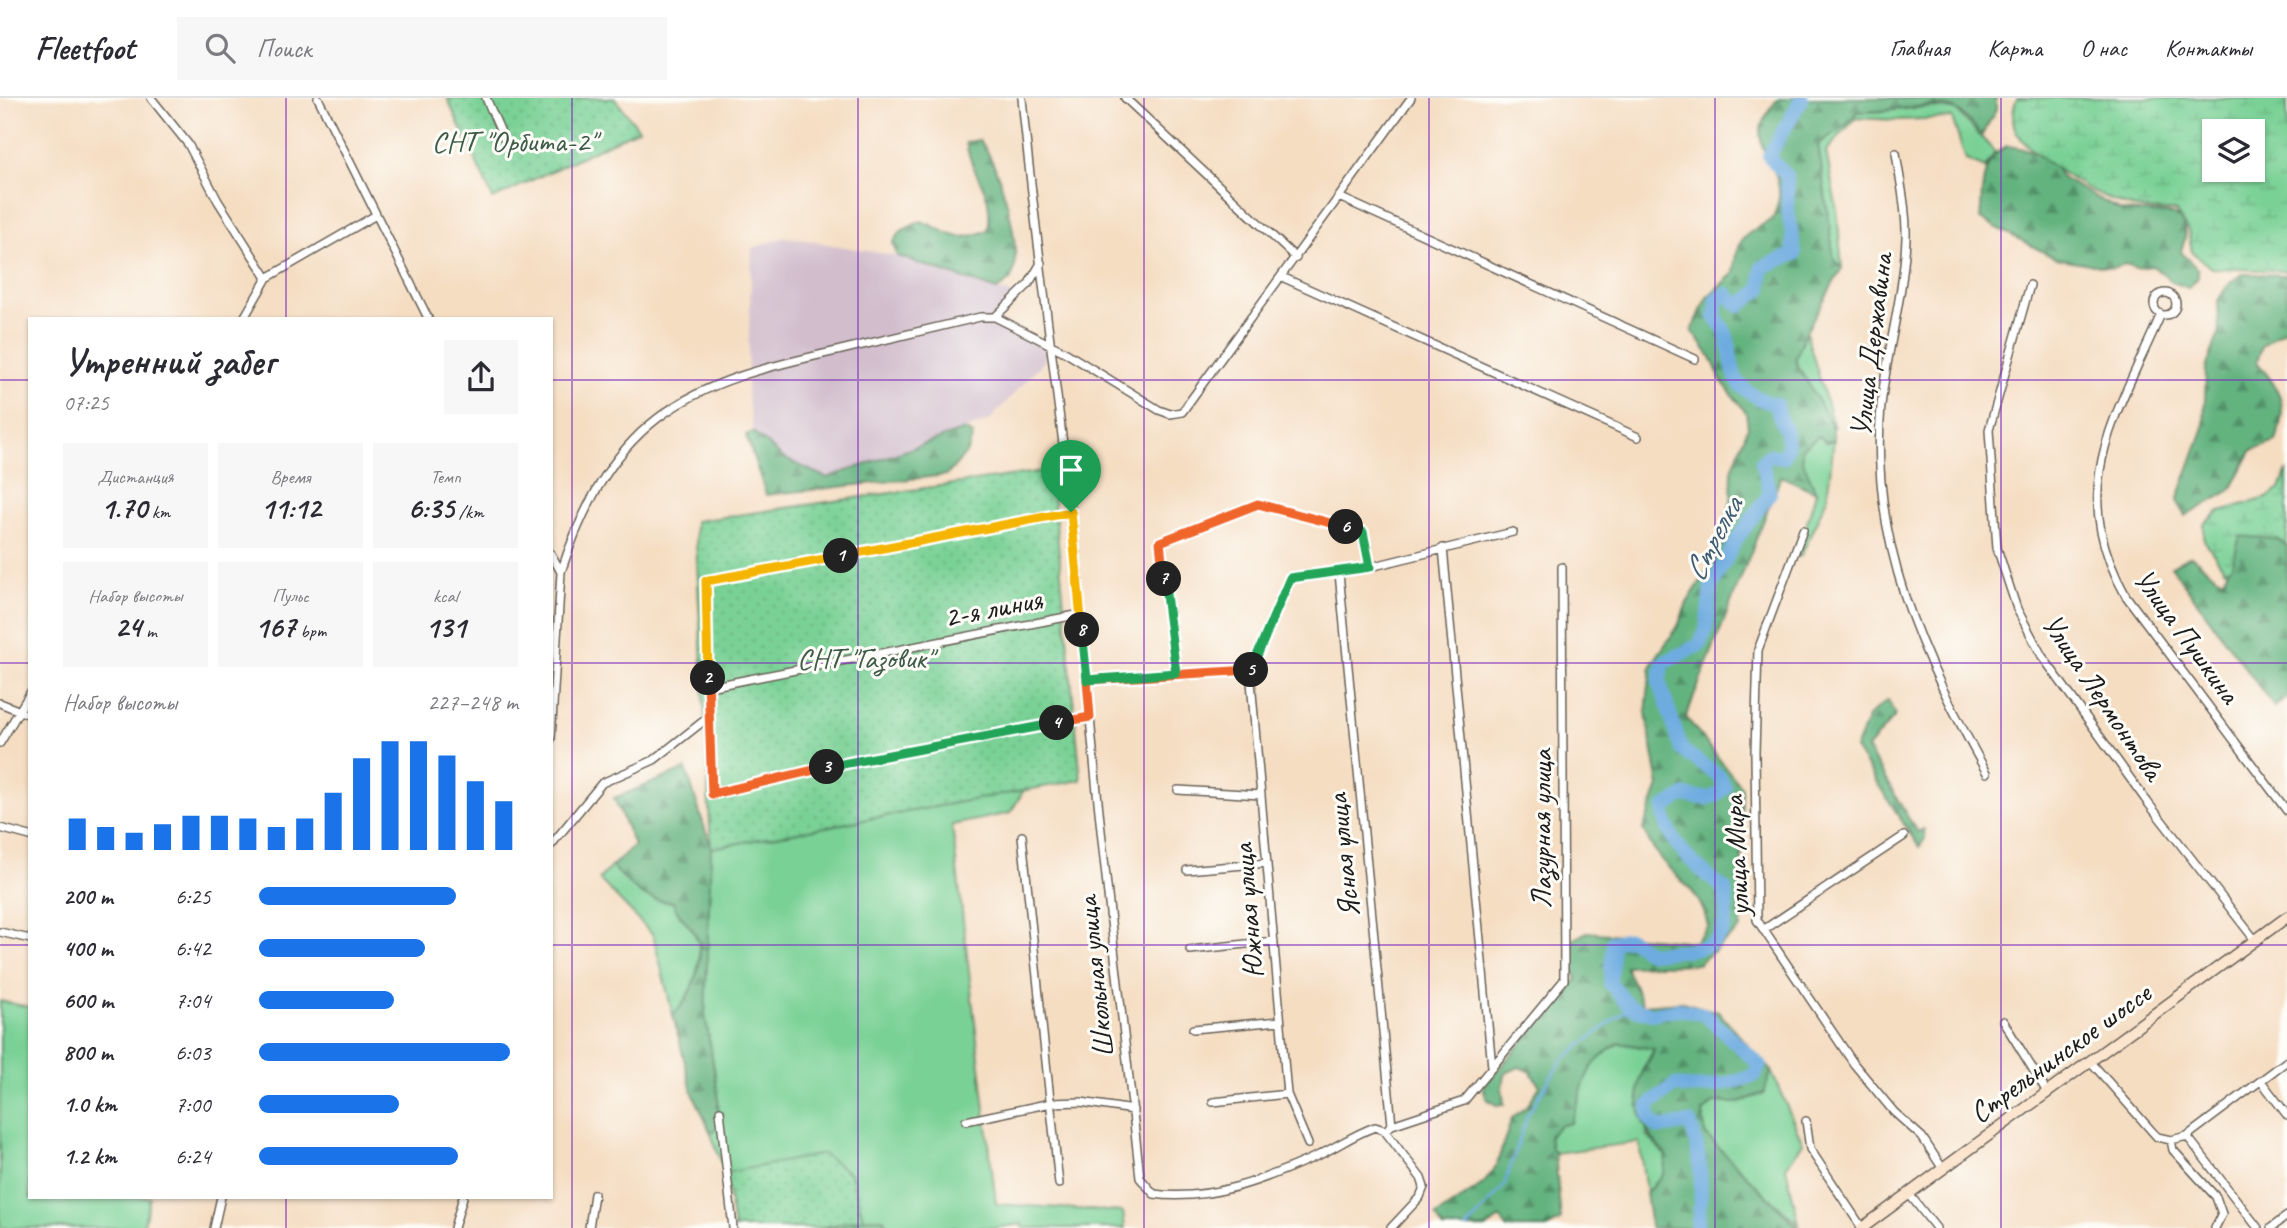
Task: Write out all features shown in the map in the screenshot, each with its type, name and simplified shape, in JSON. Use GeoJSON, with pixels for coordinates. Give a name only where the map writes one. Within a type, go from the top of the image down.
{"type":"FeatureCollection","features":[{"type":"Feature","properties":{"kind":"main road","name":"Стрельнинское шоссе"},"geometry":{"type":"LineString","coordinates":[[1862,1228],[2287,917]]}},
{"type":"Feature","properties":{"kind":"street"},"geometry":{"type":"LineString","coordinates":[[151,98],[188,144],[218,201],[267,278]]}},
{"type":"Feature","properties":{"kind":"street"},"geometry":{"type":"LineString","coordinates":[[318,98],[427,317]]}},
{"type":"Feature","properties":{"kind":"street"},"geometry":{"type":"LineString","coordinates":[[486,98],[503,137]]}},
{"type":"Feature","properties":{"kind":"street","name":"Школьная улица"},"geometry":{"type":"LineString","coordinates":[[1022,98],[1034,222],[1071,512],[1090,717],[1140,1178],[1154,1194],[1183,1198],[1237,1186],[1318,1156],[1360,1132],[1375,1127],[1384,1130]]}},
{"type":"Feature","properties":{"kind":"street"},"geometry":{"type":"LineString","coordinates":[[1125,98],[1296,258]]}},
{"type":"Feature","properties":{"kind":"street"},"geometry":{"type":"LineString","coordinates":[[553,706],[561,572],[578,528],[609,468],[658,418],[689,399],[772,366],[981,317],[995,317],[1050,347],[1063,351],[1159,410],[1170,414],[1182,412],[1411,98]]}},
{"type":"Feature","properties":{"kind":"street","name":"Улица Державина"},"geometry":{"type":"LineString","coordinates":[[1896,153],[1906,235],[1881,408],[1886,518],[1896,572],[1918,636],[1942,694],[1987,773]]}},
{"type":"Feature","properties":{"kind":"street"},"geometry":{"type":"LineString","coordinates":[[1339,197],[1695,359]]}},
{"type":"Feature","properties":{"kind":"street"},"geometry":{"type":"LineString","coordinates":[[245,317],[267,278],[376,215]]}},
{"type":"Feature","properties":{"kind":"street"},"geometry":{"type":"LineString","coordinates":[[995,317],[1028,285],[1041,263]]}},
{"type":"Feature","properties":{"kind":"street"},"geometry":{"type":"LineString","coordinates":[[1282,277],[1638,437]]}},
{"type":"Feature","properties":{"kind":"street","name":"Улица Лермонтова"},"geometry":{"type":"LineString","coordinates":[[2029,285],[1989,430],[1997,548],[2017,609],[2042,656],[2145,799],[2255,940]]}},
{"type":"Feature","properties":{"kind":"street","name":"Улица Пушкина"},"geometry":{"type":"LineString","coordinates":[[2161,314],[2101,453],[2096,484],[2103,544],[2113,575],[2126,596],[2287,811]]}},
{"type":"Feature","properties":{"kind":"street"},"geometry":{"type":"LineString","coordinates":[[1176,673],[1160,542],[1258,504],[1363,532],[1370,567]]}},
{"type":"Feature","properties":{"kind":"street"},"geometry":{"type":"LineString","coordinates":[[1071,512],[706,581],[712,794],[841,764],[1090,717]]}},
{"type":"Feature","properties":{"kind":"street","name":"улица Мира"},"geometry":{"type":"LineString","coordinates":[[1803,530],[1758,650],[1755,752],[1757,920],[1854,1064],[1894,1112],[1922,1138],[1943,1168]]}},
{"type":"Feature","properties":{"kind":"street"},"geometry":{"type":"LineString","coordinates":[[1087,680],[1251,670],[1290,578],[1370,567],[1513,532]]}},
{"type":"Feature","properties":{"kind":"street"},"geometry":{"type":"LineString","coordinates":[[1443,548],[1493,1066]]}},
{"type":"Feature","properties":{"kind":"street"},"geometry":{"type":"LineString","coordinates":[[553,558],[561,572]]}},
{"type":"Feature","properties":{"kind":"street","name":"Лазурная улица"},"geometry":{"type":"LineString","coordinates":[[1392,1125],[1464,1101],[1564,980],[1562,567]]}},
{"type":"Feature","properties":{"kind":"street","name":"Ясная улица"},"geometry":{"type":"LineString","coordinates":[[1339,573],[1392,1125]]}},
{"type":"Feature","properties":{"kind":"street","name":"2-я линия"},"geometry":{"type":"LineString","coordinates":[[709,687],[1081,614]]}},
{"type":"Feature","properties":{"kind":"street","name":"Южная улица"},"geometry":{"type":"LineString","coordinates":[[1251,670],[1287,1094],[1308,1144]]}},
{"type":"Feature","properties":{"kind":"street"},"geometry":{"type":"LineString","coordinates":[[0,743],[28,696]]}},
{"type":"Feature","properties":{"kind":"street"},"geometry":{"type":"LineString","coordinates":[[0,703],[28,714]]}},
{"type":"Feature","properties":{"kind":"street"},"geometry":{"type":"LineString","coordinates":[[553,843],[601,783],[654,760],[710,716]]}},
{"type":"Feature","properties":{"kind":"street"},"geometry":{"type":"LineString","coordinates":[[1178,790],[1261,795]]}},
{"type":"Feature","properties":{"kind":"street"},"geometry":{"type":"LineString","coordinates":[[0,828],[28,835]]}},
{"type":"Feature","properties":{"kind":"street"},"geometry":{"type":"LineString","coordinates":[[1022,836],[1059,1184]]}},
{"type":"Feature","properties":{"kind":"street"},"geometry":{"type":"LineString","coordinates":[[1763,930],[1904,836]]}},
{"type":"Feature","properties":{"kind":"street"},"geometry":{"type":"LineString","coordinates":[[1187,870],[1267,863]]}},
{"type":"Feature","properties":{"kind":"street"},"geometry":{"type":"LineString","coordinates":[[0,932],[28,939]]}},
{"type":"Feature","properties":{"kind":"street"},"geometry":{"type":"LineString","coordinates":[[1190,950],[1273,941]]}},
{"type":"Feature","properties":{"kind":"street"},"geometry":{"type":"LineString","coordinates":[[1193,1029],[1280,1021]]}},
{"type":"Feature","properties":{"kind":"street"},"geometry":{"type":"LineString","coordinates":[[2003,1021],[2047,1092]]}},
{"type":"Feature","properties":{"kind":"street"},"geometry":{"type":"LineString","coordinates":[[2090,1061],[2157,1137],[2171,1140],[2187,1136],[2287,1061]]}},
{"type":"Feature","properties":{"kind":"street"},"geometry":{"type":"LineString","coordinates":[[2261,1081],[2287,1115]]}},
{"type":"Feature","properties":{"kind":"street"},"geometry":{"type":"LineString","coordinates":[[1213,1102],[1287,1094]]}},
{"type":"Feature","properties":{"kind":"street"},"geometry":{"type":"LineString","coordinates":[[966,1121],[1051,1103],[1081,1102],[1133,1110]]}},
{"type":"Feature","properties":{"kind":"street"},"geometry":{"type":"LineString","coordinates":[[720,1111],[733,1228]]}},
{"type":"Feature","properties":{"kind":"street"},"geometry":{"type":"LineString","coordinates":[[1806,1121],[1810,1149],[1862,1228]]}},
{"type":"Feature","properties":{"kind":"street"},"geometry":{"type":"LineString","coordinates":[[1391,1228],[1420,1197],[1424,1187],[1421,1178],[1384,1130],[1392,1125]]}},
{"type":"Feature","properties":{"kind":"street"},"geometry":{"type":"LineString","coordinates":[[2187,1136],[2258,1228]]}},
{"type":"Feature","properties":{"kind":"street"},"geometry":{"type":"LineString","coordinates":[[2171,1140],[2173,1150],[2216,1198],[2222,1214],[2215,1228]]}},
{"type":"Feature","properties":{"kind":"street"},"geometry":{"type":"LineString","coordinates":[[589,1228],[594,1194]]}},
{"type":"Feature","properties":{"kind":"street"},"geometry":{"type":"LineString","coordinates":[[1909,1194],[1936,1228]]}},
{"type":"Feature","properties":{"kind":"street"},"geometry":{"type":"LineString","coordinates":[[214,1228],[221,1199]]}},
{"type":"Feature","properties":{"kind":"street"},"geometry":{"type":"LineString","coordinates":[[454,1228],[462,1199]]}},
{"type":"Feature","properties":{"kind":"street"},"geometry":{"type":"LineString","coordinates":[[2271,1228],[2287,1216]]}},
{"type":"Feature","properties":{"kind":"shaded area"},"geometry":{"type":"Polygon","coordinates":[[[786,237],[897,256],[1016,296],[995,317],[1050,347],[1044,361],[989,421],[827,478],[783,458],[753,432],[747,394],[752,248],[786,237]]]}},
{"type":"Feature","properties":{"kind":"green space","name":"СНТ \"Орбита-2\""},"geometry":{"type":"Polygon","coordinates":[[[447,98],[614,98],[639,129],[493,199],[447,98]]]}},
{"type":"Feature","properties":{"kind":"green space"},"geometry":{"type":"Polygon","coordinates":[[[1779,98],[1996,98],[1996,110],[1982,135],[1958,111],[1924,106],[1857,112],[1846,125],[1818,144],[1834,260],[1842,268],[1806,332],[1795,360],[1829,421],[1834,440],[1826,442],[1819,436],[1802,448],[1802,460],[1816,492],[1781,476],[1686,717],[1742,788],[1741,928],[1698,964],[1625,966],[1643,1005],[1682,1002],[1718,1012],[1771,1071],[1764,1093],[1737,1103],[1713,1103],[1703,1112],[1705,1134],[1799,1228],[1651,1228],[1646,1193],[1663,1175],[1666,1156],[1646,1128],[1638,1098],[1643,1071],[1654,1049],[1619,1043],[1597,1061],[1586,1077],[1571,1123],[1559,1126],[1549,1136],[1551,1149],[1555,1153],[1561,1220],[1547,1228],[1507,1228],[1500,1218],[1486,1228],[1443,1228],[1436,1216],[1484,1183],[1496,1166],[1512,1118],[1527,1106],[1540,1086],[1530,1071],[1519,1067],[1506,1073],[1502,1087],[1504,1104],[1497,1105],[1487,1099],[1483,1087],[1577,979],[1571,965],[1572,940],[1587,932],[1695,942],[1708,926],[1694,893],[1657,854],[1643,829],[1659,786],[1646,713],[1651,665],[1678,626],[1687,603],[1716,557],[1731,501],[1732,470],[1748,427],[1746,413],[1721,380],[1711,357],[1692,331],[1707,297],[1734,273],[1736,252],[1743,239],[1773,219],[1779,198],[1778,184],[1764,151],[1761,129],[1779,98]]]}},
{"type":"Feature","properties":{"kind":"green space"},"geometry":{"type":"Polygon","coordinates":[[[2017,98],[2287,98],[2287,271],[2211,268],[2192,252],[2188,230],[2175,211],[2130,207],[2074,181],[2029,147],[2014,125],[2017,98]]]}},
{"type":"Feature","properties":{"kind":"green space"},"geometry":{"type":"Polygon","coordinates":[[[1932,107],[1957,111],[1995,152],[1985,168],[1966,160],[1952,118],[1856,118],[1826,151],[1837,211],[1842,268],[1834,260],[1818,144],[1846,125],[1857,112],[1932,107]]]}},
{"type":"Feature","properties":{"kind":"green space"},"geometry":{"type":"Polygon","coordinates":[[[979,140],[995,167],[1013,231],[1014,268],[1010,280],[997,290],[897,256],[893,243],[901,231],[921,221],[960,237],[988,230],[988,203],[966,142],[979,140]]]}},
{"type":"Feature","properties":{"kind":"green space"},"geometry":{"type":"Polygon","coordinates":[[[2007,146],[2026,149],[2052,162],[2062,178],[2121,211],[2172,214],[2184,221],[2185,238],[2181,252],[2198,270],[2198,278],[2188,288],[2172,282],[2153,266],[2136,268],[2126,264],[2112,268],[2055,258],[1980,219],[1982,187],[1987,168],[1991,159],[2007,146]]]}},
{"type":"Feature","properties":{"kind":"green space"},"geometry":{"type":"Polygon","coordinates":[[[2242,274],[2287,275],[2287,327],[2262,346],[2257,362],[2272,382],[2280,399],[2282,408],[2276,442],[2251,451],[2231,490],[2186,516],[2177,501],[2204,427],[2206,368],[2219,333],[2218,300],[2231,282],[2242,274]]]}},
{"type":"Feature","properties":{"kind":"green space"},"geometry":{"type":"Polygon","coordinates":[[[1806,332],[1834,428],[1795,360],[1806,332]]]}},
{"type":"Feature","properties":{"kind":"green space"},"geometry":{"type":"Polygon","coordinates":[[[964,430],[973,435],[967,452],[947,475],[766,495],[746,435],[753,432],[783,458],[827,478],[964,430]]]}},
{"type":"Feature","properties":{"kind":"green space"},"geometry":{"type":"Polygon","coordinates":[[[1819,436],[1826,442],[1834,440],[1827,498],[1801,556],[1797,557],[1816,492],[1801,460],[1802,448],[1819,436]]]}},
{"type":"Feature","properties":{"kind":"green space","name":"СНТ \"Газовик\""},"geometry":{"type":"Polygon","coordinates":[[[1051,470],[1081,780],[711,848],[695,521],[1051,470]]]}},
{"type":"Feature","properties":{"kind":"green space"},"geometry":{"type":"Polygon","coordinates":[[[2287,470],[2287,546],[2277,539],[2240,536],[2231,567],[2225,570],[2204,540],[2204,524],[2220,511],[2267,498],[2280,489],[2287,470]]]}},
{"type":"Feature","properties":{"kind":"green space"},"geometry":{"type":"Polygon","coordinates":[[[2240,536],[2277,539],[2287,546],[2287,698],[2274,707],[2171,566],[2191,556],[2224,580],[2240,536]]]}},
{"type":"Feature","properties":{"kind":"green space"},"geometry":{"type":"Polygon","coordinates":[[[1888,700],[1896,715],[1867,748],[1917,832],[1924,829],[1925,839],[1919,847],[1855,749],[1869,715],[1888,700]]]}},
{"type":"Feature","properties":{"kind":"green space"},"geometry":{"type":"Polygon","coordinates":[[[686,769],[711,848],[705,1015],[718,1094],[719,1126],[714,1132],[710,1131],[692,1091],[673,1015],[686,999],[696,977],[699,944],[673,902],[653,899],[639,892],[612,866],[634,845],[614,798],[686,769]]]}},
{"type":"Feature","properties":{"kind":"green space"},"geometry":{"type":"Polygon","coordinates":[[[1024,790],[1010,813],[952,825],[996,1204],[1123,1212],[1125,1228],[1023,1228],[1022,1224],[994,1228],[889,1228],[883,1218],[863,1218],[851,1174],[725,1173],[710,1131],[714,1132],[719,1126],[715,1074],[705,1015],[711,848],[1024,790]]]}},
{"type":"Feature","properties":{"kind":"green space"},"geometry":{"type":"Polygon","coordinates":[[[612,866],[639,892],[653,899],[673,902],[695,934],[699,954],[698,966],[686,999],[673,1015],[653,935],[599,879],[612,866]]]}},
{"type":"Feature","properties":{"kind":"green space"},"geometry":{"type":"Polygon","coordinates":[[[0,1001],[28,1007],[28,1199],[150,1199],[143,1228],[0,1228],[0,1001]]]}},
{"type":"Feature","properties":{"kind":"green space"},"geometry":{"type":"Polygon","coordinates":[[[1619,1043],[1654,1049],[1642,1071],[1647,1135],[1666,1156],[1663,1175],[1646,1193],[1639,1142],[1555,1153],[1551,1149],[1549,1136],[1579,1101],[1581,1083],[1596,1059],[1619,1043]]]}},
{"type":"Feature","properties":{"kind":"green space"},"geometry":{"type":"Polygon","coordinates":[[[1771,1071],[1803,1143],[1786,1167],[1799,1224],[1728,1160],[1705,1134],[1703,1112],[1713,1103],[1737,1103],[1763,1094],[1771,1071]]]}},
{"type":"Feature","properties":{"kind":"green space"},"geometry":{"type":"Polygon","coordinates":[[[823,1154],[851,1174],[863,1218],[820,1228],[734,1228],[725,1173],[823,1154]]]}},
{"type":"Feature","properties":{"kind":"green space"},"geometry":{"type":"Polygon","coordinates":[[[863,1218],[883,1218],[889,1228],[820,1228],[863,1218]]]}},
{"type":"Feature","properties":{"kind":"waterway","name":"Стрелка"},"geometry":{"type":"LineString","coordinates":[[1697,1228],[1701,1175],[1690,1123],[1658,1128],[1649,1118],[1649,1105],[1675,1085],[1693,1088],[1726,1084],[1755,1075],[1760,1065],[1704,1014],[1678,1009],[1652,1014],[1630,1007],[1610,983],[1613,942],[1630,939],[1650,953],[1699,948],[1719,937],[1724,926],[1725,889],[1694,864],[1676,843],[1670,832],[1664,808],[1684,795],[1707,798],[1721,792],[1725,787],[1719,776],[1682,750],[1659,681],[1663,663],[1699,645],[1706,631],[1711,587],[1737,539],[1770,493],[1762,462],[1769,455],[1784,457],[1787,450],[1787,437],[1776,404],[1753,395],[1739,383],[1733,369],[1728,340],[1715,317],[1717,299],[1727,294],[1739,306],[1761,289],[1762,267],[1795,254],[1788,210],[1787,177],[1769,156],[1802,98]]}},
{"type":"Feature","properties":{"kind":"waterway"},"geometry":{"type":"LineString","coordinates":[[1467,1228],[1504,1186],[1528,1114],[1561,1061],[1630,1007]]}},
{"type":"Feature","properties":{"kind":"route"},"geometry":{"type":"LineString","coordinates":[[1071,512],[706,581],[712,794],[841,764],[1090,717],[1087,680],[1251,670],[1290,578],[1370,567],[1363,532],[1258,504],[1160,542],[1176,673],[1087,680],[1071,512]]}}]}
